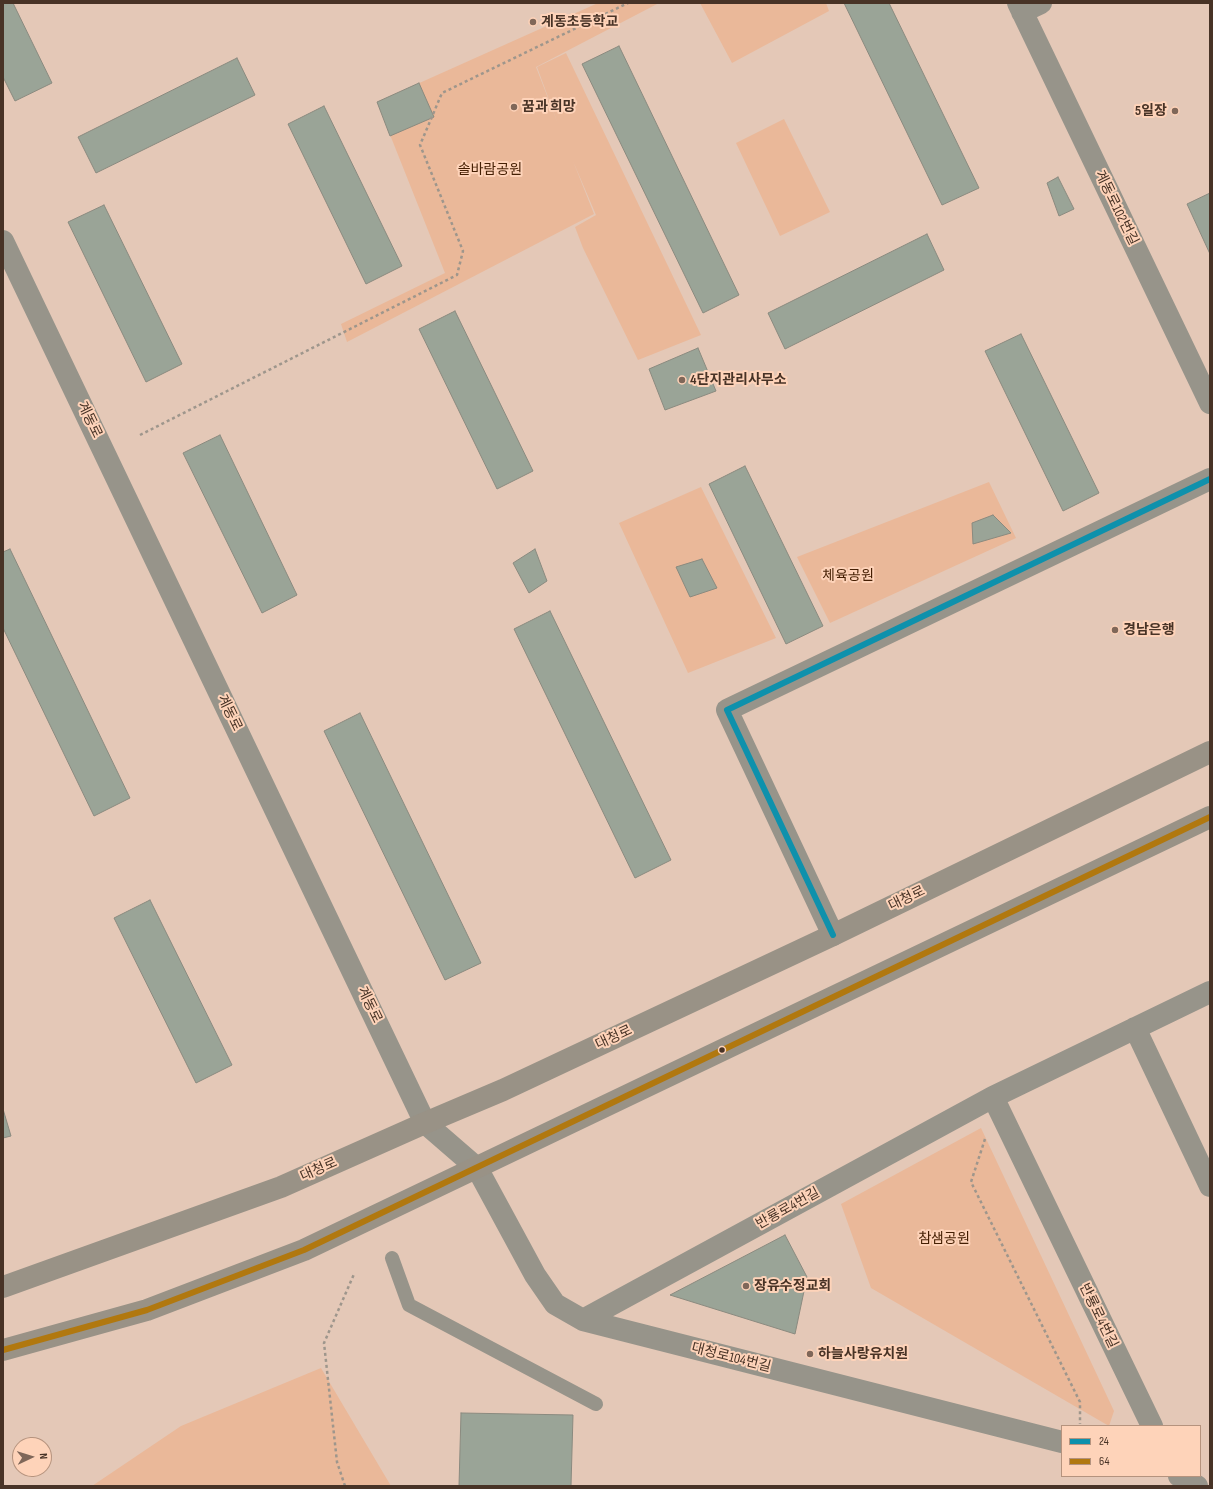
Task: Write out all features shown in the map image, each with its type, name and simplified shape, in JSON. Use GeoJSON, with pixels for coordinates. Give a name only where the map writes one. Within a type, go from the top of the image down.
{"type":"FeatureCollection","features":[{"type":"Feature","properties":{"kind":"main road","name":"대청로"},"geometry":{"type":"LineString","coordinates":[[3,1287],[281,1187],[503,1090],[833,935],[1210,752]]}},
{"type":"Feature","properties":{"kind":"main road"},"geometry":{"type":"LineString","coordinates":[[3,1350],[147,1310],[304,1250],[1210,817]]}},
{"type":"Feature","properties":{"kind":"street","name":"계동로102번길"},"geometry":{"type":"LineString","coordinates":[[1027,6],[1210,403]]}},
{"type":"Feature","properties":{"kind":"street","name":"계동로"},"geometry":{"type":"LineString","coordinates":[[3,241],[425,1123],[477,1168]]}},
{"type":"Feature","properties":{"kind":"street"},"geometry":{"type":"LineString","coordinates":[[833,935],[727,710],[1210,479]]}},
{"type":"Feature","properties":{"kind":"street","name":"반룡로4번길"},"geometry":{"type":"LineString","coordinates":[[583,1320],[995,1101],[1135,1028],[1210,992]]}},
{"type":"Feature","properties":{"kind":"street"},"geometry":{"type":"LineString","coordinates":[[1135,1028],[1210,1186]]}},
{"type":"Feature","properties":{"kind":"street","name":"반룡로4번길"},"geometry":{"type":"LineString","coordinates":[[995,1101],[1152,1425]]}},
{"type":"Feature","properties":{"kind":"street","name":"대청로104번길"},"geometry":{"type":"LineString","coordinates":[[477,1168],[536,1274],[555,1304],[583,1320],[1061,1442]]}},
{"type":"Feature","properties":{"kind":"street"},"geometry":{"type":"LineString","coordinates":[[1181,1477],[1197,1486]]}},
{"type":"Feature","properties":{"kind":"lane"},"geometry":{"type":"LineString","coordinates":[[392,1258],[409,1305],[596,1404]]}},
{"type":"Feature","properties":{"kind":"path"},"geometry":{"type":"LineString","coordinates":[[140,435],[457,276],[463,251],[420,145],[442,93],[628,3]]}},
{"type":"Feature","properties":{"kind":"path"},"geometry":{"type":"LineString","coordinates":[[995,1101],[972,1182],[1080,1402],[1080,1425]]}},
{"type":"Feature","properties":{"kind":"path"},"geometry":{"type":"LineString","coordinates":[[344,1486],[337,1462],[324,1343],[354,1274]]}},
{"type":"Feature","properties":{"kind":"green space","name":"솔바람공원"},"geometry":{"type":"Polygon","coordinates":[[[598,3],[659,3],[536,67],[558,124],[537,67],[566,53],[701,335],[638,360],[583,248],[575,227],[596,215],[573,161],[594,214],[347,342],[341,324],[445,273],[377,102],[598,3]]]}},
{"type":"Feature","properties":{"kind":"green space"},"geometry":{"type":"Polygon","coordinates":[[[700,3],[826,3],[829,11],[732,63],[700,3]]]}},
{"type":"Feature","properties":{"kind":"green space"},"geometry":{"type":"Polygon","coordinates":[[[784,119],[830,212],[780,236],[736,143],[784,119]]]}},
{"type":"Feature","properties":{"kind":"green space","name":"체육공원"},"geometry":{"type":"Polygon","coordinates":[[[989,482],[1016,538],[830,623],[797,557],[989,482]]]}},
{"type":"Feature","properties":{"kind":"green space"},"geometry":{"type":"Polygon","coordinates":[[[701,487],[776,638],[688,673],[619,523],[701,487]]]}},
{"type":"Feature","properties":{"kind":"green space","name":"참샘공원"},"geometry":{"type":"Polygon","coordinates":[[[981,1128],[1114,1411],[1109,1425],[871,1288],[841,1204],[981,1128]]]}},
{"type":"Feature","properties":{"kind":"green space"},"geometry":{"type":"Polygon","coordinates":[[[321,1368],[391,1486],[92,1486],[181,1426],[321,1368]]]}},
{"type":"Feature","properties":{"kind":"building"},"geometry":{"type":"Polygon","coordinates":[[[3,3],[13,3],[52,83],[15,101],[3,77],[3,3]]]}},
{"type":"Feature","properties":{"kind":"building"},"geometry":{"type":"Polygon","coordinates":[[[844,3],[889,3],[979,188],[942,205],[844,3]]]}},
{"type":"Feature","properties":{"kind":"building"},"geometry":{"type":"Polygon","coordinates":[[[619,46],[739,295],[703,313],[582,64],[619,46]]]}},
{"type":"Feature","properties":{"kind":"building"},"geometry":{"type":"Polygon","coordinates":[[[237,58],[255,95],[96,173],[78,137],[237,58]]]}},
{"type":"Feature","properties":{"kind":"building"},"geometry":{"type":"Polygon","coordinates":[[[419,83],[434,117],[390,136],[377,102],[419,83]]]}},
{"type":"Feature","properties":{"kind":"building"},"geometry":{"type":"Polygon","coordinates":[[[324,106],[402,266],[366,284],[288,124],[324,106]]]}},
{"type":"Feature","properties":{"kind":"building"},"geometry":{"type":"Polygon","coordinates":[[[1058,177],[1074,209],[1059,216],[1047,183],[1058,177]]]}},
{"type":"Feature","properties":{"kind":"building"},"geometry":{"type":"Polygon","coordinates":[[[1210,193],[1210,254],[1187,204],[1210,193]]]}},
{"type":"Feature","properties":{"kind":"building"},"geometry":{"type":"Polygon","coordinates":[[[104,205],[182,364],[146,382],[68,222],[104,205]]]}},
{"type":"Feature","properties":{"kind":"building"},"geometry":{"type":"Polygon","coordinates":[[[927,234],[944,270],[785,349],[768,313],[927,234]]]}},
{"type":"Feature","properties":{"kind":"building"},"geometry":{"type":"Polygon","coordinates":[[[455,311],[533,471],[497,489],[419,329],[455,311]]]}},
{"type":"Feature","properties":{"kind":"building"},"geometry":{"type":"Polygon","coordinates":[[[1021,334],[1099,493],[1063,511],[985,351],[1021,334]]]}},
{"type":"Feature","properties":{"kind":"building","name":"4단지관리사무소"},"geometry":{"type":"Polygon","coordinates":[[[698,348],[716,391],[665,410],[649,369],[698,348]]]}},
{"type":"Feature","properties":{"kind":"building"},"geometry":{"type":"Polygon","coordinates":[[[220,435],[297,595],[262,613],[183,453],[220,435]]]}},
{"type":"Feature","properties":{"kind":"building"},"geometry":{"type":"Polygon","coordinates":[[[745,466],[823,626],[786,644],[709,484],[745,466]]]}},
{"type":"Feature","properties":{"kind":"building"},"geometry":{"type":"Polygon","coordinates":[[[993,515],[1011,533],[973,544],[972,523],[993,515]]]}},
{"type":"Feature","properties":{"kind":"building"},"geometry":{"type":"Polygon","coordinates":[[[10,549],[130,798],[94,816],[3,628],[3,552],[10,549]]]}},
{"type":"Feature","properties":{"kind":"building"},"geometry":{"type":"Polygon","coordinates":[[[535,549],[547,581],[529,593],[513,563],[535,549]]]}},
{"type":"Feature","properties":{"kind":"building"},"geometry":{"type":"Polygon","coordinates":[[[702,559],[717,588],[690,597],[676,567],[702,559]]]}},
{"type":"Feature","properties":{"kind":"building"},"geometry":{"type":"Polygon","coordinates":[[[550,611],[671,860],[635,878],[514,629],[550,611]]]}},
{"type":"Feature","properties":{"kind":"building"},"geometry":{"type":"Polygon","coordinates":[[[360,713],[481,963],[445,980],[324,731],[360,713]]]}},
{"type":"Feature","properties":{"kind":"building"},"geometry":{"type":"Polygon","coordinates":[[[150,900],[232,1065],[196,1083],[114,918],[150,900]]]}},
{"type":"Feature","properties":{"kind":"building"},"geometry":{"type":"Polygon","coordinates":[[[3,1109],[11,1136],[3,1138],[3,1109]]]}},
{"type":"Feature","properties":{"kind":"building","name":"장유수정교회"},"geometry":{"type":"Polygon","coordinates":[[[785,1235],[807,1277],[795,1334],[670,1295],[785,1235]]]}},
{"type":"Feature","properties":{"kind":"building"},"geometry":{"type":"Polygon","coordinates":[[[461,1413],[573,1415],[571,1486],[459,1486],[461,1413]]]}},
{"type":"Feature","properties":{"kind":"transit line","name":"24"},"geometry":{"type":"LineString","coordinates":[[833,935],[727,710],[1210,479]]}},
{"type":"Feature","properties":{"kind":"transit line","name":"64"},"geometry":{"type":"LineString","coordinates":[[3,1350],[147,1310],[304,1250],[1210,817]]}},
{"type":"Feature","properties":{"kind":"place","name":"계동초등학교"},"geometry":{"type":"Point","coordinates":[533,22]}},
{"type":"Feature","properties":{"kind":"place","name":"꿈과 희망"},"geometry":{"type":"Point","coordinates":[514,107]}},
{"type":"Feature","properties":{"kind":"place","name":"5일장"},"geometry":{"type":"Point","coordinates":[1175,111]}},
{"type":"Feature","properties":{"kind":"place","name":"4단지관리사무소"},"geometry":{"type":"Point","coordinates":[682,380]}},
{"type":"Feature","properties":{"kind":"place","name":"경남은행"},"geometry":{"type":"Point","coordinates":[1115,630]}},
{"type":"Feature","properties":{"kind":"place","name":"장유수정교회"},"geometry":{"type":"Point","coordinates":[746,1286]}},
{"type":"Feature","properties":{"kind":"place","name":"하늘사랑유치원"},"geometry":{"type":"Point","coordinates":[810,1354]}}]}
